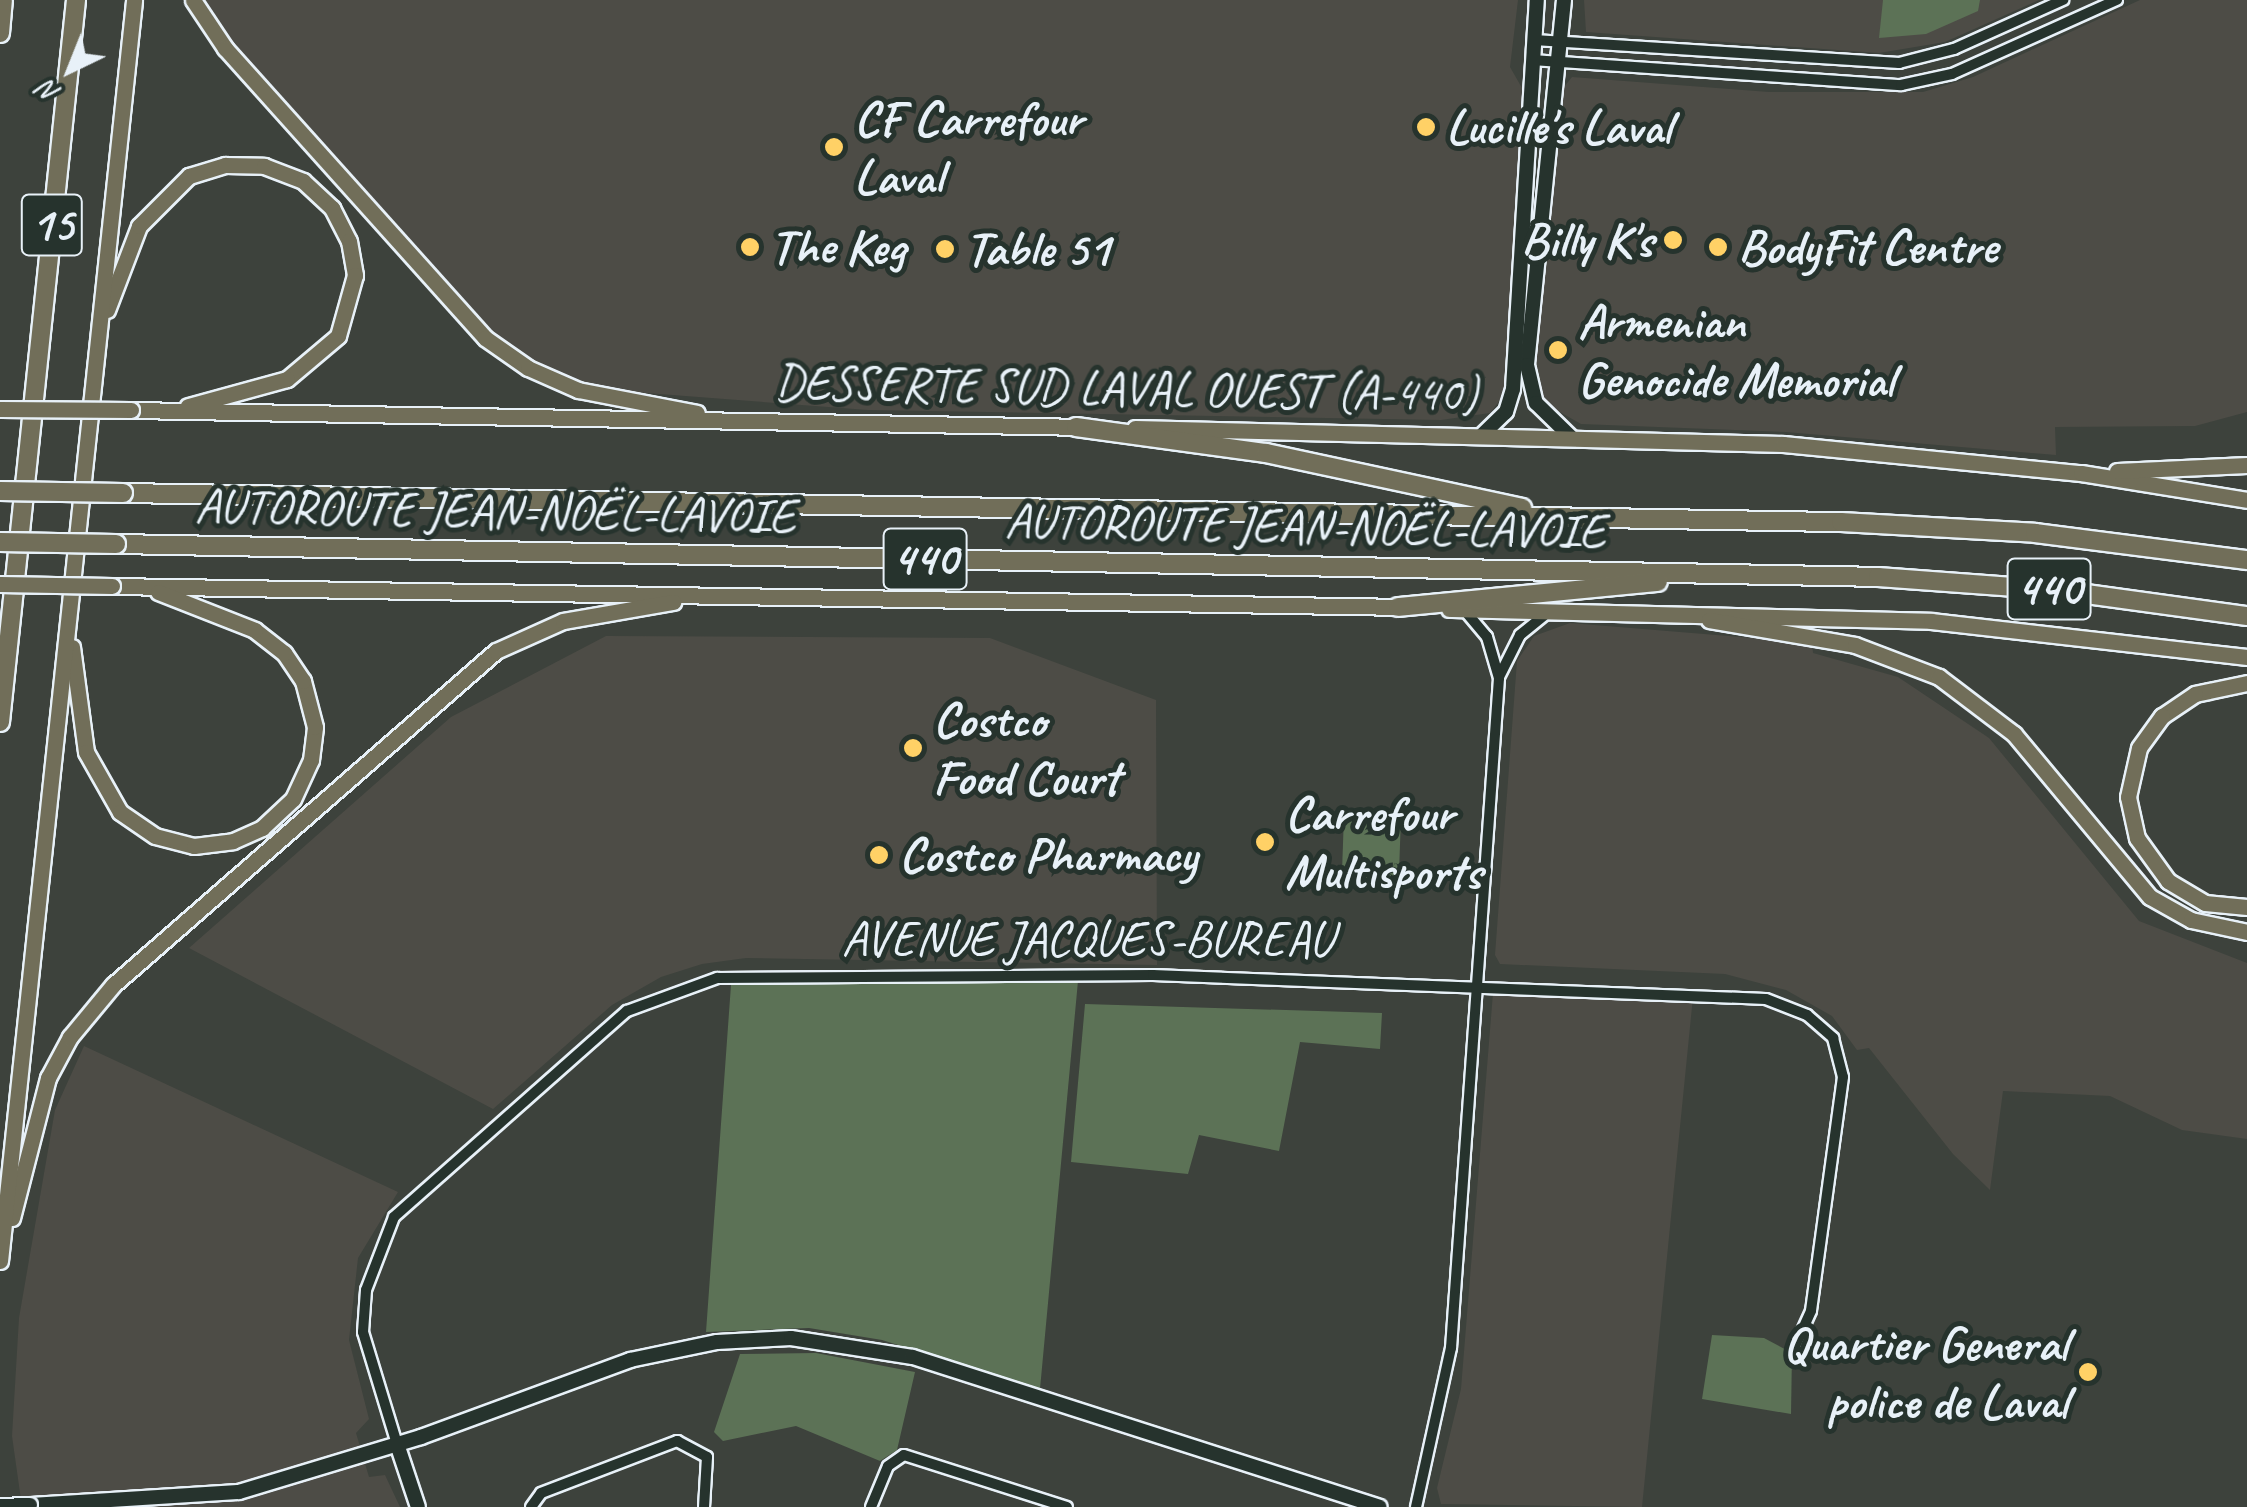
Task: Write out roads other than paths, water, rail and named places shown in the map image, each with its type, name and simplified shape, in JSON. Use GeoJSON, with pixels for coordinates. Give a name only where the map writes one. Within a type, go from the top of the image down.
{"type":"FeatureCollection","features":[{"type":"Feature","properties":{"kind":"highway"},"geometry":{"type":"LineString","coordinates":[[0,33],[4,0]]}},
{"type":"Feature","properties":{"kind":"highway","name":"15"},"geometry":{"type":"LineString","coordinates":[[0,722],[76,0]]}},
{"type":"Feature","properties":{"kind":"highway"},"geometry":{"type":"LineString","coordinates":[[1076,427],[1266,453],[1563,516]]}},
{"type":"Feature","properties":{"kind":"highway","name":"AUTOROUTE JEAN-NOËL-LAVOIE"},"geometry":{"type":"LineString","coordinates":[[0,491],[1563,516],[1972,528],[2247,560]]}},
{"type":"Feature","properties":{"kind":"highway","name":"AUTOROUTE JEAN-NOËL-LAVOIE"},"geometry":{"type":"LineString","coordinates":[[0,542],[1733,573],[2006,585],[2247,616]]}},
{"type":"Feature","properties":{"kind":"highway"},"geometry":{"type":"LineString","coordinates":[[1398,607],[1733,573]]}},
{"type":"Feature","properties":{"kind":"main road"},"geometry":{"type":"LineString","coordinates":[[0,1261],[134,0]]}},
{"type":"Feature","properties":{"kind":"main road"},"geometry":{"type":"LineString","coordinates":[[193,0],[238,64],[457,310],[499,350],[543,376],[600,396],[744,421]]}},
{"type":"Feature","properties":{"kind":"main road"},"geometry":{"type":"LineString","coordinates":[[99,333],[139,226],[189,176],[226,165],[264,166],[291,174],[324,198],[344,229],[354,263],[353,298],[338,336],[287,379],[170,411]]}},
{"type":"Feature","properties":{"kind":"main road","name":"DESSERTE SUD LAVAL OUEST (A-440)"},"geometry":{"type":"LineString","coordinates":[[0,409],[1571,437],[1839,448],[2081,473],[2247,500]]}},
{"type":"Feature","properties":{"kind":"main road"},"geometry":{"type":"LineString","coordinates":[[2081,473],[2247,465]]}},
{"type":"Feature","properties":{"kind":"main road"},"geometry":{"type":"LineString","coordinates":[[0,584],[1398,607],[1705,619],[1964,623],[2247,657]]}},
{"type":"Feature","properties":{"kind":"main road"},"geometry":{"type":"LineString","coordinates":[[69,619],[82,740],[113,804],[144,830],[182,844],[220,844],[252,834],[287,807],[308,772],[315,726],[303,682],[284,653],[255,630],[144,586]]}},
{"type":"Feature","properties":{"kind":"main road"},"geometry":{"type":"LineString","coordinates":[[0,1271],[42,1092],[70,1036],[104,994],[496,651],[563,621],[706,596]]}},
{"type":"Feature","properties":{"kind":"main road"},"geometry":{"type":"LineString","coordinates":[[1705,619],[1725,628],[1856,644],[1951,684],[2014,734],[2150,896],[2192,920],[2247,932]]}},
{"type":"Feature","properties":{"kind":"main road"},"geometry":{"type":"LineString","coordinates":[[2247,683],[2195,694],[2162,716],[2139,748],[2128,797],[2136,838],[2168,882],[2205,902],[2247,907]]}},
{"type":"Feature","properties":{"kind":"main road"},"geometry":{"type":"LineString","coordinates":[[0,1496],[1,1506]]}},
{"type":"Feature","properties":{"kind":"street"},"geometry":{"type":"LineString","coordinates":[[1482,435],[1506,412],[1513,389],[1538,0]]}},
{"type":"Feature","properties":{"kind":"street"},"geometry":{"type":"LineString","coordinates":[[1564,0],[1527,374],[1536,403],[1571,437]]}},
{"type":"Feature","properties":{"kind":"street"},"geometry":{"type":"LineString","coordinates":[[1534,40],[1890,64],[1954,49],[2063,0]]}},
{"type":"Feature","properties":{"kind":"street"},"geometry":{"type":"LineString","coordinates":[[1532,60],[1851,84],[1922,83],[2117,0]]}},
{"type":"Feature","properties":{"kind":"street"},"geometry":{"type":"LineString","coordinates":[[1416,1507],[1450,1359],[1499,678],[1486,636],[1463,609]]}},
{"type":"Feature","properties":{"kind":"street"},"geometry":{"type":"LineString","coordinates":[[1499,678],[1520,634],[1549,612]]}},
{"type":"Feature","properties":{"kind":"street","name":"AVENUE JACQUES-BUREAU"},"geometry":{"type":"LineString","coordinates":[[418,1507],[363,1332],[366,1290],[394,1217],[602,1030],[672,990],[717,978],[1064,974],[1479,984],[1766,999],[1807,1015],[1833,1038],[1843,1077],[1811,1311],[1792,1353]]}},
{"type":"Feature","properties":{"kind":"street"},"geometry":{"type":"LineString","coordinates":[[1,1506],[225,1495],[397,1444],[630,1360],[717,1342],[808,1339],[913,1357],[1379,1507]]}},
{"type":"Feature","properties":{"kind":"street"},"geometry":{"type":"LineString","coordinates":[[531,1507],[541,1493],[677,1440],[708,1457],[704,1507]]}},
{"type":"Feature","properties":{"kind":"street"},"geometry":{"type":"LineString","coordinates":[[871,1507],[888,1466],[904,1456],[1067,1507]]}},
{"type":"Feature","properties":{"kind":"place","name":"Lucille's Laval"},"geometry":{"type":"Point","coordinates":[1426,127]}},
{"type":"Feature","properties":{"kind":"place","name":"CF Carrefour Laval"},"geometry":{"type":"Point","coordinates":[834,147]}},
{"type":"Feature","properties":{"kind":"place","name":"Billy K's"},"geometry":{"type":"Point","coordinates":[1673,240]}},
{"type":"Feature","properties":{"kind":"place","name":"The Keg"},"geometry":{"type":"Point","coordinates":[750,247]}},
{"type":"Feature","properties":{"kind":"place","name":"BodyFit Centre"},"geometry":{"type":"Point","coordinates":[1718,247]}},
{"type":"Feature","properties":{"kind":"place","name":"Table 51"},"geometry":{"type":"Point","coordinates":[945,249]}},
{"type":"Feature","properties":{"kind":"place","name":"Armenian Genocide Memorial"},"geometry":{"type":"Point","coordinates":[1558,350]}},
{"type":"Feature","properties":{"kind":"place","name":"Costco Food Court"},"geometry":{"type":"Point","coordinates":[913,748]}},
{"type":"Feature","properties":{"kind":"place","name":"Carrefour Multisports"},"geometry":{"type":"Point","coordinates":[1265,842]}},
{"type":"Feature","properties":{"kind":"place","name":"Costco Pharmacy"},"geometry":{"type":"Point","coordinates":[879,855]}},
{"type":"Feature","properties":{"kind":"place","name":"Quartier General police de Laval"},"geometry":{"type":"Point","coordinates":[2088,1372]}}]}
